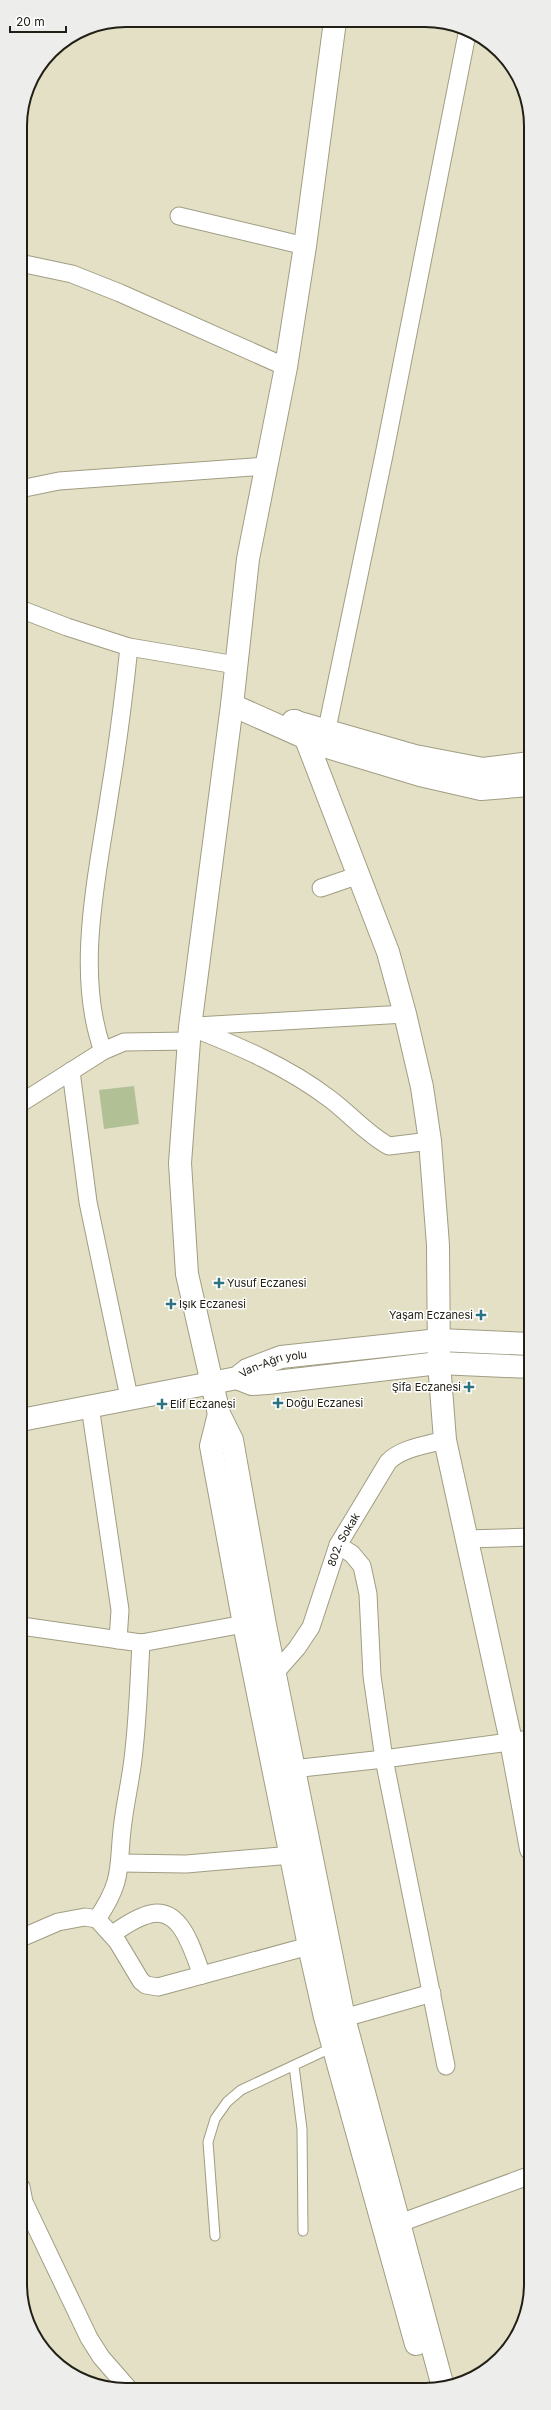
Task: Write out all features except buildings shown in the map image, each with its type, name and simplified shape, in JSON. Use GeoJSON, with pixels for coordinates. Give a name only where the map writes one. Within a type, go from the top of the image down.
{"type":"FeatureCollection","features":[{"type":"Feature","properties":{"kind":"main road"},"geometry":{"type":"LineString","coordinates":[[334,27],[305,246],[286,367],[265,466],[248,559],[232,705],[190,1034],[180,1163],[187,1274],[219,1414],[232,1440],[275,1673],[292,1855],[309,1946],[334,2047],[427,2383]]}},
{"type":"Feature","properties":{"kind":"main road"},"geometry":{"type":"LineString","coordinates":[[232,705],[420,775],[481,789],[524,785]]}},
{"type":"Feature","properties":{"kind":"main road"},"geometry":{"type":"LineString","coordinates":[[313,734],[483,769],[524,764]]}},
{"type":"Feature","properties":{"kind":"main road"},"geometry":{"type":"LineString","coordinates":[[313,734],[359,875],[388,952],[405,1014],[422,1087],[430,1141],[438,1245],[439,1363],[445,1440],[466,1539],[521,1740],[524,1773]]}},
{"type":"Feature","properties":{"kind":"main road","name":"Van-Ağrı yolu"},"geometry":{"type":"LineString","coordinates":[[27,1419],[129,1397],[237,1378],[246,1370],[281,1357],[439,1340],[524,1344]]}},
{"type":"Feature","properties":{"kind":"main road"},"geometry":{"type":"LineString","coordinates":[[237,1378],[252,1384],[439,1363],[524,1366]]}},
{"type":"Feature","properties":{"kind":"main road"},"geometry":{"type":"LineString","coordinates":[[219,1414],[211,1446],[244,1624],[284,1770],[344,2018],[441,2381]]}},
{"type":"Feature","properties":{"kind":"street"},"geometry":{"type":"LineString","coordinates":[[313,734],[383,462],[467,36]]}},
{"type":"Feature","properties":{"kind":"street"},"geometry":{"type":"LineString","coordinates":[[179,216],[305,246]]}},
{"type":"Feature","properties":{"kind":"street"},"geometry":{"type":"LineString","coordinates":[[27,264],[72,274],[120,293],[286,367]]}},
{"type":"Feature","properties":{"kind":"street"},"geometry":{"type":"LineString","coordinates":[[27,488],[59,481],[265,466]]}},
{"type":"Feature","properties":{"kind":"street"},"geometry":{"type":"LineString","coordinates":[[27,612],[67,627],[129,647],[236,665]]}},
{"type":"Feature","properties":{"kind":"street"},"geometry":{"type":"LineString","coordinates":[[103,1051],[92,1014],[90,957],[94,900],[117,751],[129,647]]}},
{"type":"Feature","properties":{"kind":"street"},"geometry":{"type":"LineString","coordinates":[[322,888],[359,875]]}},
{"type":"Feature","properties":{"kind":"street"},"geometry":{"type":"LineString","coordinates":[[27,1099],[103,1051],[124,1042],[190,1034],[405,1014]]}},
{"type":"Feature","properties":{"kind":"street"},"geometry":{"type":"LineString","coordinates":[[190,1034],[243,1047],[296,1077],[329,1098],[389,1146],[430,1141]]}},
{"type":"Feature","properties":{"kind":"street"},"geometry":{"type":"LineString","coordinates":[[71,1071],[88,1202],[129,1397]]}},
{"type":"Feature","properties":{"kind":"street"},"geometry":{"type":"LineString","coordinates":[[90,1406],[120,1610],[118,1640]]}},
{"type":"Feature","properties":{"kind":"street","name":"802. Sokak"},"geometry":{"type":"LineString","coordinates":[[275,1673],[297,1648],[311,1627],[338,1544],[359,1508],[393,1457],[445,1440]]}},
{"type":"Feature","properties":{"kind":"street"},"geometry":{"type":"LineString","coordinates":[[466,1539],[524,1537]]}},
{"type":"Feature","properties":{"kind":"street"},"geometry":{"type":"LineString","coordinates":[[338,1544],[352,1554],[362,1566],[368,1594],[372,1676],[384,1759],[446,2066]]}},
{"type":"Feature","properties":{"kind":"street"},"geometry":{"type":"LineString","coordinates":[[27,1627],[141,1643],[244,1624],[265,1625]]}},
{"type":"Feature","properties":{"kind":"street"},"geometry":{"type":"LineString","coordinates":[[98,1919],[110,1901],[117,1884],[121,1863],[122,1823],[134,1750],[141,1643]]}},
{"type":"Feature","properties":{"kind":"street"},"geometry":{"type":"LineString","coordinates":[[284,1770],[384,1759],[521,1740]]}},
{"type":"Feature","properties":{"kind":"street"},"geometry":{"type":"LineString","coordinates":[[121,1863],[186,1864],[292,1855]]}},
{"type":"Feature","properties":{"kind":"street"},"geometry":{"type":"LineString","coordinates":[[112,1934],[144,1915],[167,1915],[175,1919],[184,1931],[202,1975]]}},
{"type":"Feature","properties":{"kind":"street"},"geometry":{"type":"LineString","coordinates":[[27,1936],[70,1919],[85,1917],[98,1919],[112,1934],[128,1958],[136,1976],[146,1984],[164,1986],[309,1946]]}},
{"type":"Feature","properties":{"kind":"street"},"geometry":{"type":"LineString","coordinates":[[344,2018],[432,1993]]}},
{"type":"Feature","properties":{"kind":"street"},"geometry":{"type":"LineString","coordinates":[[400,2223],[524,2178]]}},
{"type":"Feature","properties":{"kind":"street"},"geometry":{"type":"LineString","coordinates":[[27,2208],[89,2338],[101,2357],[123,2383]]}},
{"type":"Feature","properties":{"kind":"lane"},"geometry":{"type":"LineString","coordinates":[[215,2236],[208,2142],[215,2119],[227,2102],[241,2090],[334,2047]]}},
{"type":"Feature","properties":{"kind":"lane"},"geometry":{"type":"LineString","coordinates":[[294,2066],[302,2129],[303,2231]]}},
{"type":"Feature","properties":{"kind":"place","name":"Yusuf Eczanesi"},"geometry":{"type":"Point","coordinates":[219,1283]}},
{"type":"Feature","properties":{"kind":"place","name":"Işık Eczanesi"},"geometry":{"type":"Point","coordinates":[171,1304]}},
{"type":"Feature","properties":{"kind":"place","name":"Yaşam Eczanesi"},"geometry":{"type":"Point","coordinates":[481,1315]}},
{"type":"Feature","properties":{"kind":"place","name":"Şifa Eczanesi"},"geometry":{"type":"Point","coordinates":[469,1387]}},
{"type":"Feature","properties":{"kind":"place","name":"Doğu Eczanesi"},"geometry":{"type":"Point","coordinates":[278,1403]}},
{"type":"Feature","properties":{"kind":"place","name":"Elif Eczanesi"},"geometry":{"type":"Point","coordinates":[162,1404]}}]}
